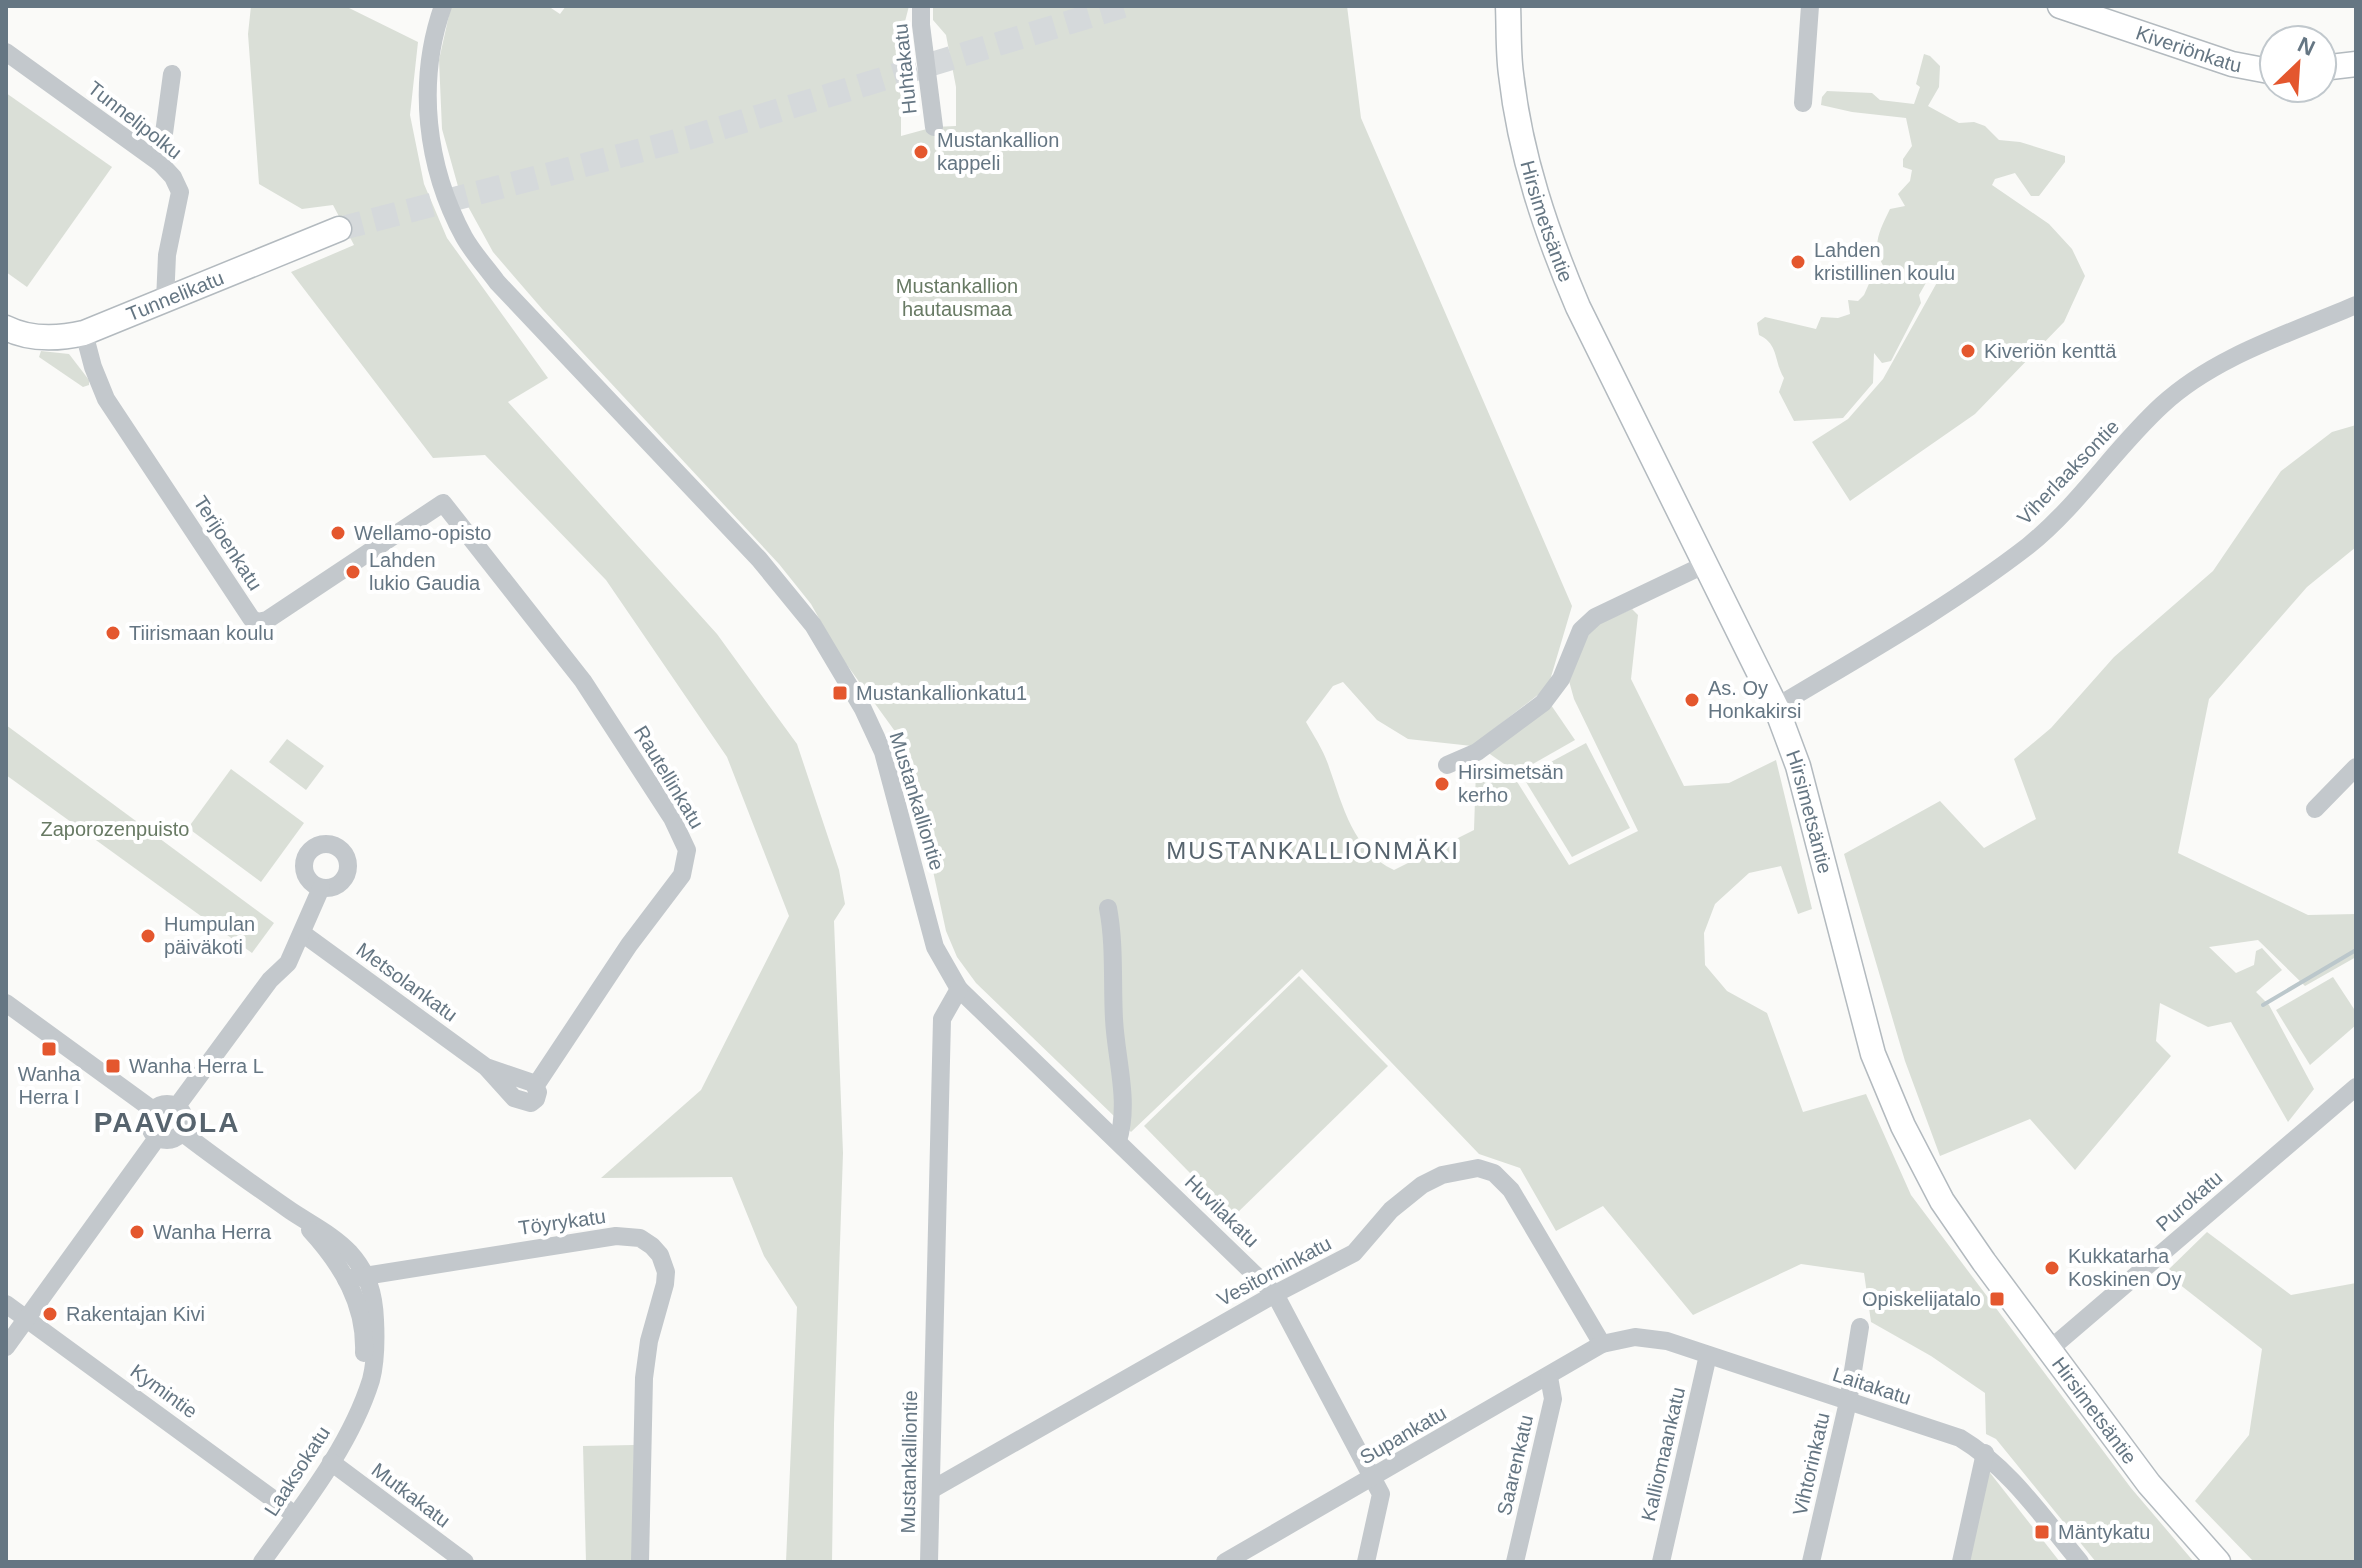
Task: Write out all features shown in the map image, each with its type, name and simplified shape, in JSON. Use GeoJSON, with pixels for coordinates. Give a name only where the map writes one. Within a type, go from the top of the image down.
{"type":"FeatureCollection","features":[{"type":"Feature","properties":{"kind":"street","name":"Mustankalliontie"},"geometry":{"type":"LineString","coordinates":[[443,6],[428,80],[429,137],[443,187],[465,238],[497,282],[759,559],[813,625],[863,709],[883,752],[935,947],[959,989],[942,1019],[929,1562]]}},
{"type":"Feature","properties":{"kind":"street","name":"Huhtakatu"},"geometry":{"type":"LineString","coordinates":[[921,6],[934,127]]}},
{"type":"Feature","properties":{"kind":"street","name":"Hirsimetsäntie"},"geometry":{"type":"LineString","coordinates":[[1508,6],[1510,72],[1522,146],[1553,248],[1578,307],[1776,707],[1798,766],[1873,1054],[1903,1126],[1942,1201],[1984,1262],[2149,1484],[2218,1562]]}},
{"type":"Feature","properties":{"kind":"street"},"geometry":{"type":"LineString","coordinates":[[1803,103],[1810,6]]}},
{"type":"Feature","properties":{"kind":"street","name":"Kiveriönkatu"},"geometry":{"type":"LineString","coordinates":[[2060,6],[2232,64],[2258,69]]}},
{"type":"Feature","properties":{"kind":"street","name":"Tunnelipolku"},"geometry":{"type":"LineString","coordinates":[[6,52],[160,163],[173,177],[180,192],[167,255],[165,301]]}},
{"type":"Feature","properties":{"kind":"street"},"geometry":{"type":"LineString","coordinates":[[160,163],[172,74]]}},
{"type":"Feature","properties":{"kind":"street","name":"Tunnelikatu"},"geometry":{"type":"LineString","coordinates":[[6,328],[23,335],[54,338],[84,333],[339,229]]}},
{"type":"Feature","properties":{"kind":"street","name":"Viherlaaksontie"},"geometry":{"type":"LineString","coordinates":[[1776,707],[1979,583],[2031,544],[2076,503],[2161,405],[2190,383],[2228,360],[2356,305]]}},
{"type":"Feature","properties":{"kind":"street","name":"Terijoenkatu"},"geometry":{"type":"LineString","coordinates":[[84,333],[106,399],[251,618],[257,622],[267,620],[443,503]]}},
{"type":"Feature","properties":{"kind":"street","name":"Rautellinkatu"},"geometry":{"type":"LineString","coordinates":[[443,503],[583,681],[672,818],[687,850],[682,875],[629,945],[536,1085]]}},
{"type":"Feature","properties":{"kind":"street"},"geometry":{"type":"LineString","coordinates":[[1447,765],[1477,752],[1543,703],[1561,679],[1581,630],[1595,617],[1704,565]]}},
{"type":"Feature","properties":{"kind":"street"},"geometry":{"type":"LineString","coordinates":[[2315,809],[2356,767]]}},
{"type":"Feature","properties":{"kind":"street"},"geometry":{"type":"LineString","coordinates":[[177,1106],[270,980],[279,956],[302,933],[321,888]]}},
{"type":"Feature","properties":{"kind":"street"},"geometry":{"type":"LineString","coordinates":[[1108,908],[1113,930],[1115,1039],[1125,1120],[1118,1141]]}},
{"type":"Feature","properties":{"kind":"street","name":"Metsolankatu"},"geometry":{"type":"LineString","coordinates":[[302,933],[486,1067],[504,1089],[522,1102],[531,1103],[536,1099],[536,1085]]}},
{"type":"Feature","properties":{"kind":"street","name":"Huvilakatu"},"geometry":{"type":"LineString","coordinates":[[959,989],[1275,1294],[1381,1494],[1366,1562]]}},
{"type":"Feature","properties":{"kind":"street"},"geometry":{"type":"LineString","coordinates":[[6,1003],[153,1110]]}},
{"type":"Feature","properties":{"kind":"street","name":"Purokatu"},"geometry":{"type":"LineString","coordinates":[[2050,1349],[2356,1087]]}},
{"type":"Feature","properties":{"kind":"street"},"geometry":{"type":"LineString","coordinates":[[169,1103],[177,1106],[184,1114],[186,1123],[183,1133],[166,1141],[157,1138],[150,1130],[149,1120],[153,1110],[169,1103]]}},
{"type":"Feature","properties":{"kind":"street","name":"Laaksokatu"},"geometry":{"type":"LineString","coordinates":[[183,1133],[325,1231],[350,1253],[366,1274],[374,1298],[376,1343],[371,1378],[362,1401],[331,1462],[262,1562]]}},
{"type":"Feature","properties":{"kind":"street"},"geometry":{"type":"LineString","coordinates":[[6,1347],[157,1138]]}},
{"type":"Feature","properties":{"kind":"street","name":"Vesitorninkatu"},"geometry":{"type":"LineString","coordinates":[[931,1490],[1275,1294],[1354,1253],[1391,1210],[1422,1185],[1442,1175],[1478,1168],[1494,1173],[1511,1190],[1602,1344]]}},
{"type":"Feature","properties":{"kind":"street","name":"Laaksokatu"},"geometry":{"type":"LineString","coordinates":[[295,1213],[337,1262],[357,1300],[365,1343],[362,1401]]}},
{"type":"Feature","properties":{"kind":"street","name":"Töyrykatu"},"geometry":{"type":"LineString","coordinates":[[346,1279],[616,1236],[640,1238],[652,1246],[663,1260],[665,1284],[649,1341],[644,1378],[640,1562]]}},
{"type":"Feature","properties":{"kind":"street","name":"Kymintie"},"geometry":{"type":"LineString","coordinates":[[6,1304],[295,1515]]}},
{"type":"Feature","properties":{"kind":"street","name":"Vihtorinkatu"},"geometry":{"type":"LineString","coordinates":[[1811,1562],[1848,1402],[1860,1327]]}},
{"type":"Feature","properties":{"kind":"street","name":"Laitakatu"},"geometry":{"type":"LineString","coordinates":[[1602,1344],[1635,1337],[1667,1341],[1960,1438],[1985,1453],[2004,1471],[2080,1562]]}},
{"type":"Feature","properties":{"kind":"street","name":"Supankatu"},"geometry":{"type":"LineString","coordinates":[[1225,1562],[1602,1344]]}},
{"type":"Feature","properties":{"kind":"street","name":"Kalliomaankatu"},"geometry":{"type":"LineString","coordinates":[[1661,1562],[1708,1355]]}},
{"type":"Feature","properties":{"kind":"street","name":"Saarenkatu"},"geometry":{"type":"LineString","coordinates":[[1515,1562],[1553,1399],[1549,1377]]}},
{"type":"Feature","properties":{"kind":"street"},"geometry":{"type":"LineString","coordinates":[[1961,1562],[1985,1453]]}},
{"type":"Feature","properties":{"kind":"street","name":"Mutkakatu"},"geometry":{"type":"LineString","coordinates":[[331,1462],[465,1562]]}},
{"type":"Feature","properties":{"kind":"green space"},"geometry":{"type":"Polygon","coordinates":[[[251,6],[345,6],[418,42],[410,115],[424,184],[447,238],[548,378],[508,402],[717,634],[797,744],[839,870],[845,904],[834,921],[843,1153],[832,1562],[786,1562],[797,1307],[764,1256],[732,1177],[601,1178],[701,1090],[789,916],[727,757],[606,580],[485,455],[433,458],[291,272],[354,245],[333,205],[302,209],[259,184],[248,34],[251,6]]]}},
{"type":"Feature","properties":{"kind":"green space","name":"Mustankallion hautausmaa"},"geometry":{"type":"Polygon","coordinates":[[[451,6],[548,6],[560,14],[566,6],[909,6],[901,37],[901,136],[934,127],[956,126],[956,87],[946,35],[933,20],[933,6],[1347,6],[1361,118],[1572,606],[1548,687],[1472,746],[1408,739],[1377,720],[1343,682],[1333,686],[1306,722],[1324,755],[1351,826],[1369,851],[1394,870],[1474,830],[1476,769],[1487,764],[1516,780],[1569,865],[1638,831],[1574,699],[1569,681],[1583,631],[1632,609],[1638,615],[1631,679],[1684,786],[1729,783],[1776,760],[1812,909],[1798,914],[1781,866],[1749,873],[1715,904],[1704,933],[1705,965],[1727,991],[1767,1013],[1803,1112],[1866,1094],[1911,1195],[2131,1488],[2194,1562],[2096,1562],[1996,1439],[1986,1434],[1985,1393],[1931,1356],[1871,1322],[1864,1273],[1801,1264],[1693,1315],[1603,1206],[1556,1231],[1520,1168],[1479,1154],[1302,969],[1131,1132],[976,983],[957,957],[946,931],[930,857],[916,821],[908,788],[909,764],[902,741],[839,654],[811,604],[779,564],[493,252],[459,190],[442,129],[439,60],[451,6]]]}},
{"type":"Feature","properties":{"kind":"green space"},"geometry":{"type":"Polygon","coordinates":[[[1924,54],[1940,66],[1939,87],[1928,106],[1959,123],[1974,122],[1985,126],[1999,140],[2020,142],[2065,156],[2065,162],[2039,196],[2031,196],[2015,173],[1995,179],[1992,185],[2049,224],[2072,249],[2085,276],[2064,322],[1975,414],[1850,501],[1812,442],[1848,419],[1883,379],[1949,261],[1943,261],[1934,280],[1927,281],[1919,295],[1921,303],[1891,361],[1882,363],[1874,353],[1873,383],[1843,418],[1794,421],[1779,392],[1784,378],[1775,354],[1770,343],[1759,335],[1757,323],[1765,317],[1816,329],[1821,317],[1838,318],[1850,314],[1848,300],[1858,301],[1864,295],[1875,270],[1887,272],[1877,248],[1890,209],[1905,206],[1898,194],[1910,181],[1912,170],[1903,167],[1903,159],[1912,146],[1906,118],[1821,105],[1822,97],[1827,91],[1872,93],[1880,100],[1914,104],[1920,87],[1916,84],[1924,54]]]}},
{"type":"Feature","properties":{"kind":"green space"},"geometry":{"type":"Polygon","coordinates":[[[6,93],[112,167],[27,287],[6,272],[6,93]]]}},
{"type":"Feature","properties":{"kind":"green space"},"geometry":{"type":"Polygon","coordinates":[[[41,351],[69,354],[89,380],[89,385],[83,387],[39,357],[41,351]]]}},
{"type":"Feature","properties":{"kind":"green space"},"geometry":{"type":"Polygon","coordinates":[[[2356,425],[2356,547],[2307,587],[2209,699],[2178,853],[2308,915],[2356,914],[2356,957],[2305,986],[2258,940],[2209,947],[2236,973],[2254,965],[2256,951],[2262,948],[2282,970],[2256,992],[2269,1005],[2314,1089],[2288,1122],[2231,1022],[2208,1027],[2160,1003],[2156,1041],[2171,1056],[2075,1170],[2030,1119],[1940,1156],[1905,1061],[1844,854],[1940,801],[1984,848],[2036,819],[2014,759],[2051,728],[2114,657],[2213,571],[2281,471],[2332,432],[2356,425]]]}},
{"type":"Feature","properties":{"kind":"green space"},"geometry":{"type":"Polygon","coordinates":[[[1551,705],[1575,740],[1517,773],[1487,752],[1551,705]]]}},
{"type":"Feature","properties":{"kind":"green space","name":"Zaporozenpuisto"},"geometry":{"type":"Polygon","coordinates":[[[6,725],[274,923],[252,953],[6,775],[6,725]]]}},
{"type":"Feature","properties":{"kind":"green space"},"geometry":{"type":"Polygon","coordinates":[[[287,739],[324,766],[306,790],[269,762],[287,739]]]}},
{"type":"Feature","properties":{"kind":"green space"},"geometry":{"type":"Polygon","coordinates":[[[1586,743],[1630,828],[1572,857],[1523,777],[1586,743]]]}},
{"type":"Feature","properties":{"kind":"green space"},"geometry":{"type":"Polygon","coordinates":[[[231,769],[304,823],[261,882],[188,828],[231,769]]]}},
{"type":"Feature","properties":{"kind":"green space"},"geometry":{"type":"Polygon","coordinates":[[[1299,976],[1388,1066],[1233,1217],[1144,1126],[1299,976]]]}},
{"type":"Feature","properties":{"kind":"green space"},"geometry":{"type":"Polygon","coordinates":[[[2333,977],[2356,1012],[2356,1025],[2310,1065],[2276,1010],[2333,977]]]}},
{"type":"Feature","properties":{"kind":"green space"},"geometry":{"type":"Polygon","coordinates":[[[2207,1232],[2291,1295],[2356,1283],[2356,1562],[2254,1562],[2195,1501],[2249,1435],[2262,1349],[2165,1273],[2207,1232]]]}},
{"type":"Feature","properties":{"kind":"green space"},"geometry":{"type":"Polygon","coordinates":[[[634,1445],[632,1562],[586,1562],[583,1446],[634,1445]]]}},
{"type":"Feature","properties":{"kind":"green space"},"geometry":{"type":"Polygon","coordinates":[[[1980,1460],[2060,1562],[1956,1562],[1980,1460]]]}},
{"type":"Feature","properties":{"kind":"waterway"},"geometry":{"type":"LineString","coordinates":[[2263,1005],[2356,950]]}},
{"type":"Feature","properties":{"kind":"tunnel"},"geometry":{"type":"LineString","coordinates":[[339,229],[688,138],[1123,6]]}},
{"type":"Feature","properties":{"kind":"place","name":"Mustankallion kappeli"},"geometry":{"type":"Point","coordinates":[921,152]}},
{"type":"Feature","properties":{"kind":"place","name":"Lahden kristillinen koulu"},"geometry":{"type":"Point","coordinates":[1798,262]}},
{"type":"Feature","properties":{"kind":"place","name":"Kiveriön kenttä"},"geometry":{"type":"Point","coordinates":[1968,351]}},
{"type":"Feature","properties":{"kind":"place","name":"Wellamo-opisto"},"geometry":{"type":"Point","coordinates":[338,533]}},
{"type":"Feature","properties":{"kind":"place","name":"Lahden lukio Gaudia"},"geometry":{"type":"Point","coordinates":[353,572]}},
{"type":"Feature","properties":{"kind":"place","name":"Tiirismaan koulu"},"geometry":{"type":"Point","coordinates":[113,633]}},
{"type":"Feature","properties":{"kind":"place","name":"Mustankallionkatu1"},"geometry":{"type":"Point","coordinates":[840,693]}},
{"type":"Feature","properties":{"kind":"place","name":"As. Oy Honkakirsi"},"geometry":{"type":"Point","coordinates":[1692,700]}},
{"type":"Feature","properties":{"kind":"place","name":"Hirsimetsän kerho"},"geometry":{"type":"Point","coordinates":[1442,784]}},
{"type":"Feature","properties":{"kind":"place","name":"Humpulan päiväkoti"},"geometry":{"type":"Point","coordinates":[148,936]}},
{"type":"Feature","properties":{"kind":"place","name":"Wanha Herra I"},"geometry":{"type":"Point","coordinates":[49,1049]}},
{"type":"Feature","properties":{"kind":"place","name":"Wanha Herra L"},"geometry":{"type":"Point","coordinates":[113,1066]}},
{"type":"Feature","properties":{"kind":"place","name":"Wanha Herra"},"geometry":{"type":"Point","coordinates":[137,1232]}},
{"type":"Feature","properties":{"kind":"place","name":"Kukkatarha Koskinen Oy"},"geometry":{"type":"Point","coordinates":[2052,1268]}},
{"type":"Feature","properties":{"kind":"place","name":"Opiskelijatalo"},"geometry":{"type":"Point","coordinates":[1997,1299]}},
{"type":"Feature","properties":{"kind":"place","name":"Rakentajan Kivi"},"geometry":{"type":"Point","coordinates":[50,1314]}},
{"type":"Feature","properties":{"kind":"place","name":"Mäntykatu"},"geometry":{"type":"Point","coordinates":[2042,1532]}},
{"type":"Feature","properties":{"kind":"district","name":"MUSTANKALLIONMÄKI"},"geometry":{"type":"Point","coordinates":[1313,850]}},
{"type":"Feature","properties":{"kind":"district","name":"PAAVOLA"},"geometry":{"type":"Point","coordinates":[167,1122]}}]}
